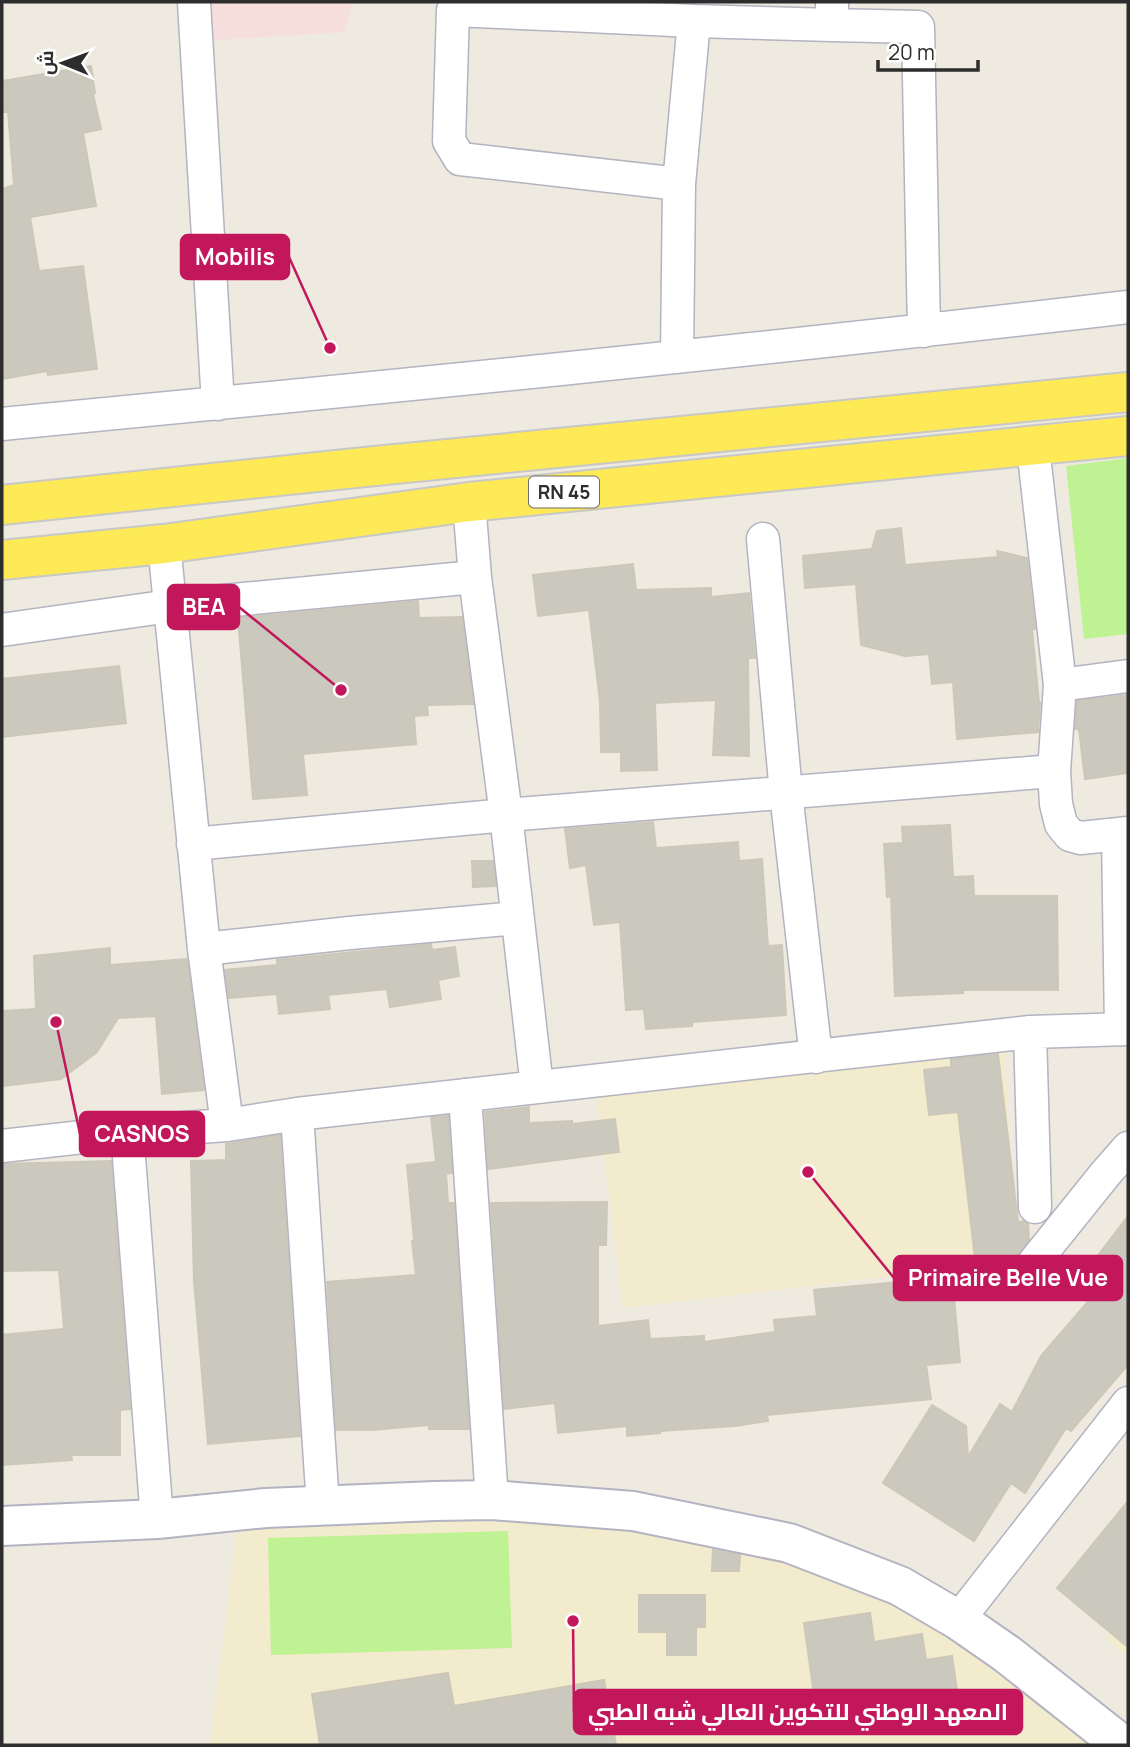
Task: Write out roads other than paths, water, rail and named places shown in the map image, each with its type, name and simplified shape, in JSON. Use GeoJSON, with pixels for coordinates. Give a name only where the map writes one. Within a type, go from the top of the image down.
{"type":"FeatureCollection","features":[{"type":"Feature","properties":{"kind":"main road","name":"RN 45"},"geometry":{"type":"LineString","coordinates":[[2,505],[1128,392]]}},
{"type":"Feature","properties":{"kind":"main road","name":"RN 45"},"geometry":{"type":"LineString","coordinates":[[2,560],[164,544],[469,502],[1128,436]]}},
{"type":"Feature","properties":{"kind":"street"},"geometry":{"type":"LineString","coordinates":[[194,2],[218,404]]}},
{"type":"Feature","properties":{"kind":"street"},"geometry":{"type":"LineString","coordinates":[[679,184],[460,159],[449,141],[453,10],[487,7],[569,9],[694,21],[832,13],[918,27],[924,331]]}},
{"type":"Feature","properties":{"kind":"street"},"geometry":{"type":"LineString","coordinates":[[677,357],[679,184],[694,21]]}},
{"type":"Feature","properties":{"kind":"street"},"geometry":{"type":"LineString","coordinates":[[2,425],[677,357],[1128,307]]}},
{"type":"Feature","properties":{"kind":"street"},"geometry":{"type":"LineString","coordinates":[[2,1146],[127,1132],[227,1125],[297,1114],[1030,1032],[1125,1029],[1123,833],[1082,838],[1070,835],[1060,824],[1056,804],[1054,771],[1060,685],[1033,447]]}},
{"type":"Feature","properties":{"kind":"street"},"geometry":{"type":"LineString","coordinates":[[469,502],[475,578],[506,815],[537,1087]]}},
{"type":"Feature","properties":{"kind":"street"},"geometry":{"type":"LineString","coordinates":[[762,539],[786,793],[816,1056]]}},
{"type":"Feature","properties":{"kind":"street"},"geometry":{"type":"LineString","coordinates":[[164,544],[204,949],[227,1125]]}},
{"type":"Feature","properties":{"kind":"street"},"geometry":{"type":"LineString","coordinates":[[2,630],[170,606],[475,578]]}},
{"type":"Feature","properties":{"kind":"street"},"geometry":{"type":"LineString","coordinates":[[1060,685],[1128,676]]}},
{"type":"Feature","properties":{"kind":"street"},"geometry":{"type":"LineString","coordinates":[[193,844],[506,815],[1054,771]]}},
{"type":"Feature","properties":{"kind":"street"},"geometry":{"type":"LineString","coordinates":[[204,949],[517,918]]}},
{"type":"Feature","properties":{"kind":"street"},"geometry":{"type":"LineString","coordinates":[[1030,1032],[1035,1207]]}},
{"type":"Feature","properties":{"kind":"street"},"geometry":{"type":"LineString","coordinates":[[465,1095],[492,1500]]}},
{"type":"Feature","properties":{"kind":"street"},"geometry":{"type":"LineString","coordinates":[[297,1114],[323,1506]]}},
{"type":"Feature","properties":{"kind":"street"},"geometry":{"type":"LineString","coordinates":[[127,1132],[156,1519]]}},
{"type":"Feature","properties":{"kind":"street"},"geometry":{"type":"LineString","coordinates":[[1024,1275],[1128,1148]]}},
{"type":"Feature","properties":{"kind":"street"},"geometry":{"type":"LineString","coordinates":[[958,1620],[1128,1403]]}},
{"type":"Feature","properties":{"kind":"street"},"geometry":{"type":"LineString","coordinates":[[2,1526],[156,1519],[266,1508],[492,1500],[633,1511],[789,1543],[900,1586],[958,1620],[1007,1654],[1122,1745]]}},
{"type":"Feature","properties":{"kind":"place","name":"Mobilis"},"geometry":{"type":"Point","coordinates":[330,348]}},
{"type":"Feature","properties":{"kind":"place","name":"BEA"},"geometry":{"type":"Point","coordinates":[341,690]}},
{"type":"Feature","properties":{"kind":"place","name":"CASNOS"},"geometry":{"type":"Point","coordinates":[56,1022]}},
{"type":"Feature","properties":{"kind":"place","name":"Primaire Belle Vue"},"geometry":{"type":"Point","coordinates":[808,1172]}},
{"type":"Feature","properties":{"kind":"place","name":"المعهد الوطني للتكوين العالي شبه الطبي"},"geometry":{"type":"Point","coordinates":[573,1621]}}]}
